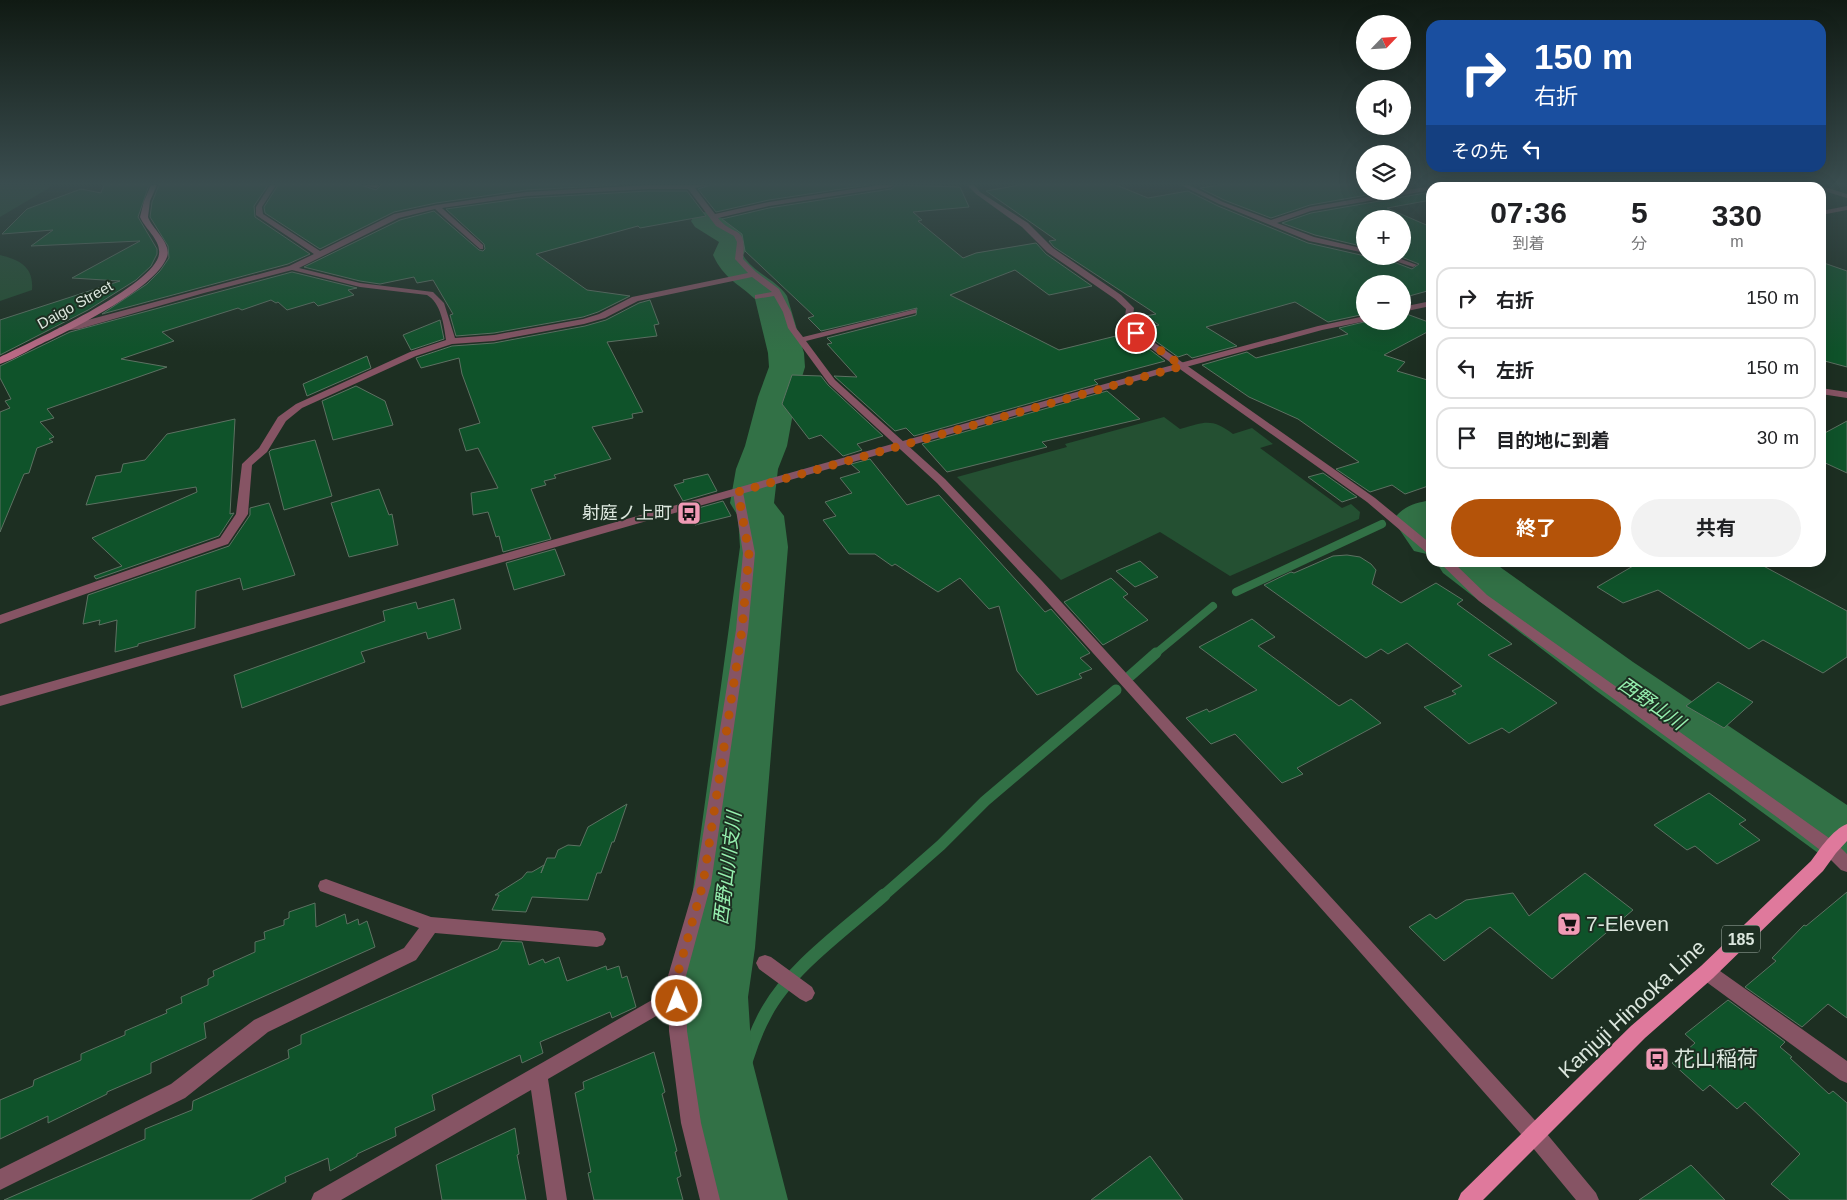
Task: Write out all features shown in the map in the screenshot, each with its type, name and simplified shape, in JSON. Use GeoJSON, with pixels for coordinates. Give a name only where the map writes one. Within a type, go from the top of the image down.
{"type":"FeatureCollection","features":[{"type":"Feature","properties":{"kind":"main road","name":"Daigo Street"},"geometry":{"type":"LineString","coordinates":[[0,361],[109,304],[137,285],[156,268],[162,258],[163,246],[160,241]]}},
{"type":"Feature","properties":{"kind":"main road","name":"Kanjuji Hinooka Line"},"geometry":{"type":"LineString","coordinates":[[1468,1200],[1638,1032],[1706,972],[1817,866],[1840,838]]}},
{"type":"Feature","properties":{"kind":"street"},"geometry":{"type":"LineString","coordinates":[[300,241],[321,255]]}},
{"type":"Feature","properties":{"kind":"street"},"geometry":{"type":"LineString","coordinates":[[62,328],[79,326],[200,291],[292,268],[348,241]]}},
{"type":"Feature","properties":{"kind":"street"},"geometry":{"type":"LineString","coordinates":[[474,241],[480,246]]}},
{"type":"Feature","properties":{"kind":"street"},"geometry":{"type":"LineString","coordinates":[[740,241],[738,251],[739,259],[753,274],[777,293],[792,328],[832,382],[941,481],[1038,584],[1534,1135],[1589,1200]]}},
{"type":"Feature","properties":{"kind":"street"},"geometry":{"type":"LineString","coordinates":[[1041,241],[1050,250],[1118,296],[1130,308],[1128,324],[1136,333],[1371,500],[1426,546]]}},
{"type":"Feature","properties":{"kind":"street"},"geometry":{"type":"LineString","coordinates":[[1321,241],[1356,249]]}},
{"type":"Feature","properties":{"kind":"street"},"geometry":{"type":"LineString","coordinates":[[292,268],[345,283],[384,289],[426,292],[434,296],[449,327],[451,341]]}},
{"type":"Feature","properties":{"kind":"street"},"geometry":{"type":"LineString","coordinates":[[0,620],[224,541],[242,514],[247,464],[263,450],[282,419],[299,406],[328,392],[413,354],[451,341],[494,338],[584,322],[602,316],[635,299],[753,274]]}},
{"type":"Feature","properties":{"kind":"street"},"geometry":{"type":"LineString","coordinates":[[758,297],[777,293]]}},
{"type":"Feature","properties":{"kind":"street"},"geometry":{"type":"LineString","coordinates":[[1411,308],[1426,305]]}},
{"type":"Feature","properties":{"kind":"street"},"geometry":{"type":"LineString","coordinates":[[801,340],[913,311]]}},
{"type":"Feature","properties":{"kind":"street"},"geometry":{"type":"LineString","coordinates":[[0,701],[1182,366],[1356,320]]}},
{"type":"Feature","properties":{"kind":"street"},"geometry":{"type":"LineString","coordinates":[[1826,392],[1847,395]]}},
{"type":"Feature","properties":{"kind":"street"},"geometry":{"type":"LineString","coordinates":[[710,1200],[687,1096],[678,1031],[677,976],[703,884],[742,630],[749,553],[743,490]]}},
{"type":"Feature","properties":{"kind":"street"},"geometry":{"type":"LineString","coordinates":[[1450,567],[1483,598],[1840,838],[1847,864]]}},
{"type":"Feature","properties":{"kind":"street"},"geometry":{"type":"LineString","coordinates":[[326,886],[431,925],[596,939]]}},
{"type":"Feature","properties":{"kind":"street"},"geometry":{"type":"LineString","coordinates":[[0,1180],[178,1091],[261,1026],[410,954],[431,925]]}},
{"type":"Feature","properties":{"kind":"street"},"geometry":{"type":"LineString","coordinates":[[765,962],[806,993]]}},
{"type":"Feature","properties":{"kind":"street"},"geometry":{"type":"LineString","coordinates":[[1706,972],[1847,1073]]}},
{"type":"Feature","properties":{"kind":"street"},"geometry":{"type":"LineString","coordinates":[[321,1200],[652,1009]]}},
{"type":"Feature","properties":{"kind":"street"},"geometry":{"type":"LineString","coordinates":[[538,1075],[557,1200]]}},
{"type":"Feature","properties":{"kind":"green space"},"geometry":{"type":"Polygon","coordinates":[[[0,255],[14,259],[28,270],[31,276],[32,290],[0,301],[0,255]]]}},
{"type":"Feature","properties":{"kind":"green space"},"geometry":{"type":"Polygon","coordinates":[[[1164,417],[1180,429],[1208,423],[1219,425],[1233,434],[1252,428],[1273,444],[1260,448],[1342,508],[1351,504],[1360,512],[1359,519],[1230,576],[1160,532],[1061,580],[957,477],[1067,447],[1065,444],[1164,417]]]}},
{"type":"Feature","properties":{"kind":"building"},"geometry":{"type":"Polygon","coordinates":[[[38,241],[140,241],[31,246],[38,241]]]}},
{"type":"Feature","properties":{"kind":"building"},"geometry":{"type":"Polygon","coordinates":[[[140,241],[152,241],[157,249],[157,254],[151,266],[136,280],[88,310],[0,355],[0,320],[120,281],[72,278],[140,241]]]}},
{"type":"Feature","properties":{"kind":"building"},"geometry":{"type":"Polygon","coordinates":[[[165,241],[291,241],[310,254],[288,264],[102,314],[147,284],[160,271],[169,258],[168,246],[165,241]]]}},
{"type":"Feature","properties":{"kind":"building"},"geometry":{"type":"Polygon","coordinates":[[[308,241],[336,241],[320,249],[308,241]]]}},
{"type":"Feature","properties":{"kind":"building"},"geometry":{"type":"Polygon","coordinates":[[[357,241],[469,241],[483,251],[485,249],[481,241],[583,241],[536,254],[587,290],[630,296],[598,312],[583,317],[494,333],[456,336],[450,315],[453,314],[433,280],[417,283],[414,277],[380,284],[304,267],[357,241]]]}},
{"type":"Feature","properties":{"kind":"building"},"geometry":{"type":"Polygon","coordinates":[[[743,241],[942,241],[963,258],[976,253],[1036,243],[1046,254],[1092,286],[1049,295],[1015,270],[950,295],[1059,350],[1128,333],[1165,361],[1094,380],[1098,384],[914,436],[906,428],[895,431],[834,376],[857,377],[827,344],[832,343],[827,338],[916,315],[917,308],[821,331],[808,318],[814,316],[745,251],[743,241]]]}},
{"type":"Feature","properties":{"kind":"building"},"geometry":{"type":"Polygon","coordinates":[[[1049,241],[1303,241],[1356,254],[1356,265],[1402,265],[1412,269],[1419,264],[1411,261],[1411,241],[1426,241],[1426,291],[1411,296],[1411,275],[1356,275],[1356,316],[1328,322],[1295,302],[1206,327],[1237,346],[1192,358],[1187,354],[1178,357],[1140,330],[1159,325],[1146,316],[1156,314],[1054,247],[1049,241]]]}},
{"type":"Feature","properties":{"kind":"building"},"geometry":{"type":"Polygon","coordinates":[[[1340,241],[1356,241],[1356,245],[1340,241]]]}},
{"type":"Feature","properties":{"kind":"building"},"geometry":{"type":"Polygon","coordinates":[[[1826,264],[1847,271],[1847,367],[1826,361],[1826,264]]]}},
{"type":"Feature","properties":{"kind":"building"},"geometry":{"type":"Polygon","coordinates":[[[292,272],[357,288],[348,290],[354,295],[318,306],[314,302],[287,310],[278,302],[276,303],[271,300],[242,310],[238,308],[162,332],[174,341],[121,359],[167,367],[47,409],[54,418],[40,422],[54,437],[49,439],[53,442],[37,448],[29,473],[24,474],[0,532],[0,412],[10,408],[5,401],[11,399],[0,378],[0,366],[70,332],[292,272]]]}},
{"type":"Feature","properties":{"kind":"building"},"geometry":{"type":"Polygon","coordinates":[[[650,300],[659,324],[654,325],[657,336],[607,342],[643,412],[632,414],[633,418],[592,427],[611,459],[554,475],[556,478],[544,481],[546,485],[531,489],[551,539],[503,552],[499,536],[496,537],[488,512],[473,515],[471,493],[498,488],[478,448],[466,451],[459,429],[480,423],[462,374],[459,358],[421,368],[416,358],[452,346],[494,343],[585,326],[606,320],[639,303],[650,300]]]}},
{"type":"Feature","properties":{"kind":"building"},"geometry":{"type":"Polygon","coordinates":[[[1411,316],[1426,321],[1426,333],[1384,355],[1405,362],[1397,371],[1426,380],[1426,487],[1405,494],[1392,485],[1370,492],[1336,469],[1359,462],[1298,419],[1249,397],[1202,365],[1247,352],[1256,358],[1348,334],[1339,328],[1356,324],[1356,330],[1411,330],[1411,316]]]}},
{"type":"Feature","properties":{"kind":"building"},"geometry":{"type":"Polygon","coordinates":[[[440,320],[444,339],[411,350],[403,335],[440,320]]]}},
{"type":"Feature","properties":{"kind":"building"},"geometry":{"type":"Polygon","coordinates":[[[367,356],[371,368],[307,396],[303,384],[367,356]]]}},
{"type":"Feature","properties":{"kind":"building"},"geometry":{"type":"Polygon","coordinates":[[[792,375],[821,376],[828,385],[883,436],[857,444],[862,450],[843,456],[821,435],[809,439],[782,404],[792,375]]]}},
{"type":"Feature","properties":{"kind":"building"},"geometry":{"type":"Polygon","coordinates":[[[356,386],[385,401],[393,425],[333,440],[322,401],[356,386]]]}},
{"type":"Feature","properties":{"kind":"building"},"geometry":{"type":"Polygon","coordinates":[[[1107,391],[1140,419],[1042,442],[1047,447],[947,472],[922,444],[1107,391]]]}},
{"type":"Feature","properties":{"kind":"building"},"geometry":{"type":"Polygon","coordinates":[[[235,419],[230,514],[234,513],[219,536],[96,579],[94,576],[122,566],[92,538],[197,492],[196,487],[86,505],[96,476],[121,472],[123,464],[145,460],[167,434],[235,419]]]}},
{"type":"Feature","properties":{"kind":"building"},"geometry":{"type":"Polygon","coordinates":[[[1847,421],[1847,473],[1826,463],[1826,432],[1847,421]]]}},
{"type":"Feature","properties":{"kind":"building"},"geometry":{"type":"Polygon","coordinates":[[[315,440],[332,496],[284,510],[269,452],[315,440]]]}},
{"type":"Feature","properties":{"kind":"building"},"geometry":{"type":"Polygon","coordinates":[[[870,459],[907,505],[939,495],[1045,612],[1051,609],[1090,653],[1080,658],[1092,669],[1079,674],[1082,678],[1037,695],[1017,671],[999,606],[989,609],[960,578],[938,592],[895,564],[892,566],[875,554],[849,554],[823,520],[836,516],[825,502],[852,493],[840,478],[860,472],[851,464],[870,459]]]}},
{"type":"Feature","properties":{"kind":"building"},"geometry":{"type":"Polygon","coordinates":[[[1323,473],[1357,497],[1342,502],[1308,477],[1323,473]]]}},
{"type":"Feature","properties":{"kind":"building"},"geometry":{"type":"Polygon","coordinates":[[[708,474],[717,491],[683,501],[674,485],[684,482],[683,480],[708,474]]]}},
{"type":"Feature","properties":{"kind":"building"},"geometry":{"type":"Polygon","coordinates":[[[379,489],[389,515],[392,514],[398,545],[349,557],[331,503],[379,489]]]}},
{"type":"Feature","properties":{"kind":"building"},"geometry":{"type":"Polygon","coordinates":[[[723,501],[731,516],[695,525],[688,511],[723,501]]]}},
{"type":"Feature","properties":{"kind":"building"},"geometry":{"type":"Polygon","coordinates":[[[269,503],[295,575],[243,590],[240,578],[196,591],[195,628],[115,652],[117,620],[99,625],[100,620],[83,624],[88,595],[229,546],[250,515],[250,508],[269,503]]]}},
{"type":"Feature","properties":{"kind":"building"},"geometry":{"type":"Polygon","coordinates":[[[555,549],[565,575],[514,590],[506,563],[555,549]]]}},
{"type":"Feature","properties":{"kind":"building"},"geometry":{"type":"Polygon","coordinates":[[[1347,555],[1360,557],[1371,564],[1376,570],[1372,584],[1401,603],[1436,583],[1463,600],[1457,604],[1512,644],[1488,655],[1557,703],[1509,733],[1502,728],[1469,744],[1424,707],[1456,694],[1452,691],[1462,686],[1407,643],[1388,654],[1381,649],[1366,658],[1264,585],[1291,572],[1294,573],[1333,556],[1347,555]]]}},
{"type":"Feature","properties":{"kind":"building"},"geometry":{"type":"Polygon","coordinates":[[[1140,561],[1158,577],[1135,587],[1116,571],[1140,561]]]}},
{"type":"Feature","properties":{"kind":"building"},"geometry":{"type":"Polygon","coordinates":[[[1631,567],[1765,567],[1847,611],[1847,657],[1823,673],[1763,640],[1749,649],[1658,590],[1623,603],[1597,587],[1631,567]]]}},
{"type":"Feature","properties":{"kind":"building"},"geometry":{"type":"Polygon","coordinates":[[[1111,578],[1128,594],[1123,597],[1148,620],[1103,645],[1064,602],[1111,578]]]}},
{"type":"Feature","properties":{"kind":"building"},"geometry":{"type":"Polygon","coordinates":[[[454,599],[461,629],[428,639],[426,632],[361,652],[365,662],[242,708],[234,675],[385,621],[383,611],[416,602],[418,609],[454,599]]]}},
{"type":"Feature","properties":{"kind":"building"},"geometry":{"type":"Polygon","coordinates":[[[1252,619],[1275,637],[1258,646],[1339,706],[1351,699],[1381,723],[1297,768],[1303,774],[1282,783],[1235,734],[1211,744],[1186,718],[1207,709],[1209,712],[1257,690],[1199,647],[1252,619]]]}},
{"type":"Feature","properties":{"kind":"building"},"geometry":{"type":"Polygon","coordinates":[[[1718,682],[1753,702],[1724,728],[1686,706],[1718,682]]]}},
{"type":"Feature","properties":{"kind":"building"},"geometry":{"type":"Polygon","coordinates":[[[1709,793],[1746,820],[1739,824],[1760,840],[1717,864],[1695,846],[1687,850],[1654,825],[1709,793]]]}},
{"type":"Feature","properties":{"kind":"building"},"geometry":{"type":"Polygon","coordinates":[[[627,804],[614,842],[612,842],[601,873],[597,873],[588,900],[532,897],[526,912],[492,910],[499,895],[495,895],[522,878],[527,872],[532,872],[544,865],[541,873],[547,858],[555,858],[558,850],[568,845],[580,846],[588,827],[627,804]]]}},
{"type":"Feature","properties":{"kind":"building","name":"7-Eleven"},"geometry":{"type":"Polygon","coordinates":[[[1585,873],[1633,910],[1552,979],[1490,927],[1444,961],[1409,927],[1430,914],[1436,919],[1466,900],[1513,893],[1529,916],[1585,873]]]}},
{"type":"Feature","properties":{"kind":"building"},"geometry":{"type":"Polygon","coordinates":[[[1847,892],[1847,1018],[1828,1004],[1802,1027],[1745,987],[1776,961],[1772,958],[1804,925],[1806,926],[1847,892]]]}},
{"type":"Feature","properties":{"kind":"building"},"geometry":{"type":"Polygon","coordinates":[[[315,903],[316,927],[345,914],[347,924],[358,919],[359,925],[367,921],[375,947],[204,1023],[206,1038],[151,1063],[151,1073],[107,1092],[107,1094],[48,1123],[48,1116],[0,1139],[0,1100],[33,1086],[34,1080],[81,1060],[81,1054],[125,1035],[125,1031],[167,1013],[166,1010],[182,1003],[181,997],[208,985],[208,979],[214,976],[213,971],[255,952],[255,942],[265,939],[264,932],[284,925],[284,920],[289,918],[289,912],[315,903]]]}},
{"type":"Feature","properties":{"kind":"building"},"geometry":{"type":"Polygon","coordinates":[[[502,941],[522,942],[529,965],[543,959],[545,963],[559,957],[567,981],[606,966],[607,970],[619,966],[622,978],[627,976],[636,1007],[612,1018],[610,1012],[540,1042],[543,1053],[522,1063],[520,1055],[432,1095],[435,1110],[395,1128],[396,1136],[357,1154],[357,1156],[330,1171],[328,1158],[285,1177],[286,1182],[250,1200],[4,1200],[145,1139],[145,1129],[192,1110],[193,1101],[289,1058],[288,1050],[301,1044],[301,1035],[498,949],[502,941]]]}},
{"type":"Feature","properties":{"kind":"building"},"geometry":{"type":"Polygon","coordinates":[[[1728,1000],[1785,1042],[1780,1047],[1792,1057],[1790,1058],[1829,1094],[1833,1091],[1847,1103],[1847,1200],[1790,1200],[1771,1184],[1800,1154],[1745,1102],[1737,1109],[1710,1085],[1703,1091],[1672,1063],[1695,1043],[1685,1034],[1728,1000]]]}},
{"type":"Feature","properties":{"kind":"building"},"geometry":{"type":"Polygon","coordinates":[[[654,1052],[665,1092],[662,1094],[677,1151],[675,1152],[681,1176],[677,1178],[683,1200],[594,1200],[588,1173],[591,1172],[575,1093],[584,1089],[583,1082],[654,1052]]]}},
{"type":"Feature","properties":{"kind":"building"},"geometry":{"type":"Polygon","coordinates":[[[515,1128],[519,1154],[517,1155],[526,1200],[442,1200],[436,1165],[515,1128]]]}},
{"type":"Feature","properties":{"kind":"building"},"geometry":{"type":"Polygon","coordinates":[[[1150,1156],[1183,1200],[1091,1200],[1150,1156]]]}},
{"type":"Feature","properties":{"kind":"building"},"geometry":{"type":"Polygon","coordinates":[[[1691,1165],[1725,1200],[1639,1200],[1691,1165]]]}},
{"type":"Feature","properties":{"kind":"waterway","name":"西野山川支川"},"geometry":{"type":"LineString","coordinates":[[735,241],[728,255],[732,263],[749,280],[760,286],[771,296],[786,353],[787,367],[777,397],[766,446],[757,469],[752,503],[761,516],[764,547],[720,948],[712,997],[714,1060],[746,1200]]}},
{"type":"Feature","properties":{"kind":"waterway","name":"西野山川"},"geometry":{"type":"LineString","coordinates":[[1426,515],[1416,520],[1426,534]]}},
{"type":"Feature","properties":{"kind":"waterway"},"geometry":{"type":"LineString","coordinates":[[1407,521],[1416,520]]}},
{"type":"Feature","properties":{"kind":"waterway"},"geometry":{"type":"LineString","coordinates":[[1236,592],[1382,524]]}},
{"type":"Feature","properties":{"kind":"waterway","name":"西野山川"},"geometry":{"type":"LineString","coordinates":[[1467,567],[1614,676],[1847,839]]}},
{"type":"Feature","properties":{"kind":"waterway"},"geometry":{"type":"LineString","coordinates":[[1155,654],[1213,606]]}},
{"type":"Feature","properties":{"kind":"waterway"},"geometry":{"type":"LineString","coordinates":[[1130,676],[1156,653]]}},
{"type":"Feature","properties":{"kind":"waterway"},"geometry":{"type":"LineString","coordinates":[[883,896],[941,845],[985,801],[1116,690]]}},
{"type":"Feature","properties":{"kind":"waterway"},"geometry":{"type":"LineString","coordinates":[[729,1129],[753,1041],[776,996],[789,980],[820,950],[884,895]]}},
{"type":"Feature","properties":{"kind":"place","name":"射庭ノ上町"},"geometry":{"type":"Point","coordinates":[689,513]}},
{"type":"Feature","properties":{"kind":"place","name":"7-Eleven"},"geometry":{"type":"Point","coordinates":[1569,924]}},
{"type":"Feature","properties":{"kind":"place","name":"花山稲荷"},"geometry":{"type":"Point","coordinates":[1657,1059]}},
{"type":"Feature","properties":{"kind":"route"},"geometry":{"type":"LineString","coordinates":[[677,1001],[677,976],[703,884],[742,630],[749,553],[738,492],[1182,366],[1136,333]]}}]}
